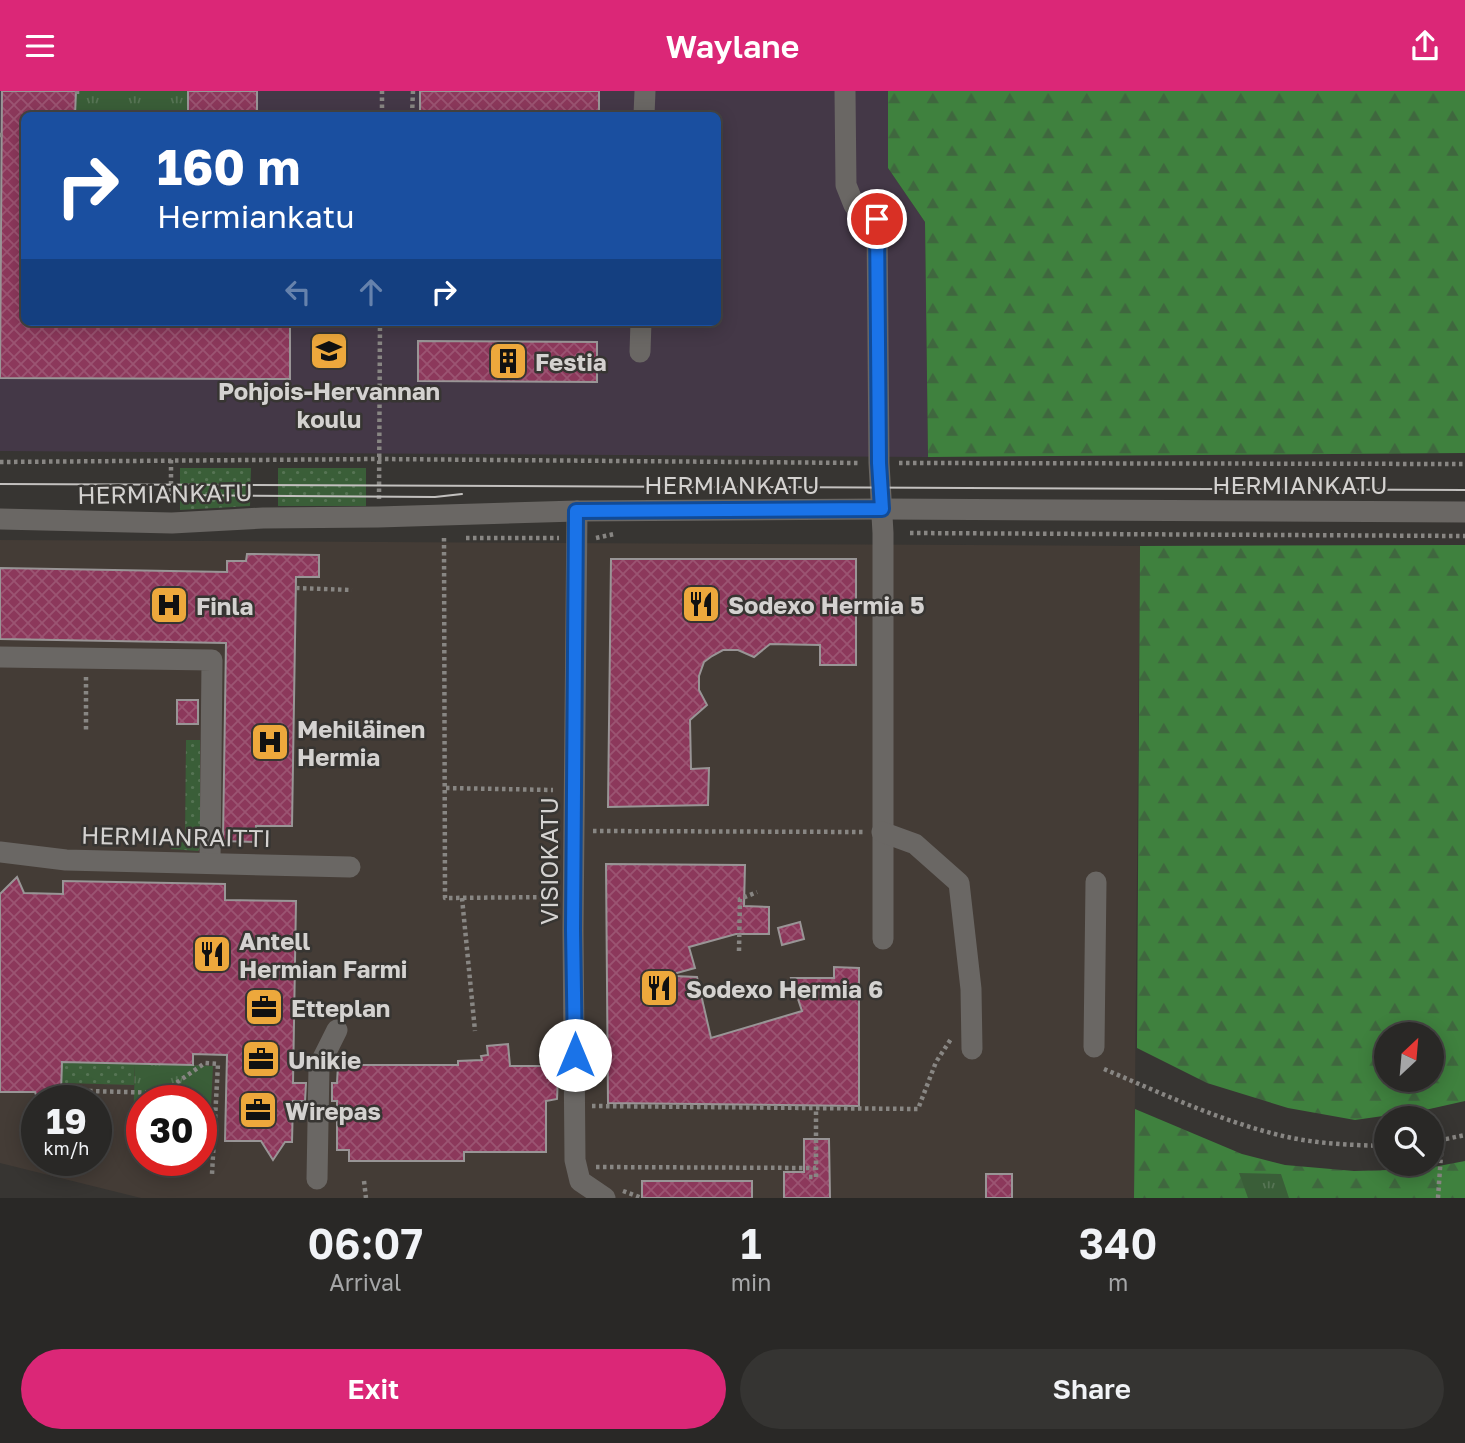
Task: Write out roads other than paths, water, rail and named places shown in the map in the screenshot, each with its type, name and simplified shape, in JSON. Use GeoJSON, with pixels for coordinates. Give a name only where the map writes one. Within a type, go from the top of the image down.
{"type":"FeatureCollection","features":[{"type":"Feature","properties":{"kind":"street"},"geometry":{"type":"LineString","coordinates":[[644,112],[645,91]]}},
{"type":"Feature","properties":{"kind":"street"},"geometry":{"type":"LineString","coordinates":[[845,91],[846,185],[854,205],[877,219],[879,463],[883,533],[883,939]]}},
{"type":"Feature","properties":{"kind":"street"},"geometry":{"type":"LineString","coordinates":[[640,352],[641,326]]}},
{"type":"Feature","properties":{"kind":"street","name":"HERMIANKATU"},"geometry":{"type":"LineString","coordinates":[[0,519],[172,523],[263,518],[576,511],[882,509],[1465,512]]}},
{"type":"Feature","properties":{"kind":"street","name":"VISIOKATU"},"geometry":{"type":"LineString","coordinates":[[576,511],[575,1160],[582,1189],[605,1198]]}},
{"type":"Feature","properties":{"kind":"street"},"geometry":{"type":"LineString","coordinates":[[0,657],[212,660],[210,862]]}},
{"type":"Feature","properties":{"kind":"street"},"geometry":{"type":"LineString","coordinates":[[882,832],[915,844],[960,883],[971,989],[972,1049]]}},
{"type":"Feature","properties":{"kind":"street","name":"HERMIANRAITTI"},"geometry":{"type":"LineString","coordinates":[[0,852],[66,860],[350,867]]}},
{"type":"Feature","properties":{"kind":"street"},"geometry":{"type":"LineString","coordinates":[[1094,1047],[1096,882]]}},
{"type":"Feature","properties":{"kind":"street"},"geometry":{"type":"LineString","coordinates":[[317,1179],[319,1066],[337,1030]]}},
{"type":"Feature","properties":{"kind":"tram line"},"geometry":{"type":"LineString","coordinates":[[0,484],[1465,490]]}},
{"type":"Feature","properties":{"kind":"tram line"},"geometry":{"type":"LineString","coordinates":[[168,495],[435,497],[462,494]]}},
{"type":"Feature","properties":{"kind":"place","name":"Pohjois-Hervannan koulu"},"geometry":{"type":"Point","coordinates":[329,351]}},
{"type":"Feature","properties":{"kind":"place","name":"Festia"},"geometry":{"type":"Point","coordinates":[508,361]}},
{"type":"Feature","properties":{"kind":"place","name":"Sodexo Hermia 5"},"geometry":{"type":"Point","coordinates":[701,604]}},
{"type":"Feature","properties":{"kind":"place","name":"Finla"},"geometry":{"type":"Point","coordinates":[169,605]}},
{"type":"Feature","properties":{"kind":"place","name":"Mehiläinen Hermia"},"geometry":{"type":"Point","coordinates":[270,742]}},
{"type":"Feature","properties":{"kind":"place","name":"Antell Hermian Farmi"},"geometry":{"type":"Point","coordinates":[212,954]}},
{"type":"Feature","properties":{"kind":"place","name":"Sodexo Hermia 6"},"geometry":{"type":"Point","coordinates":[659,988]}},
{"type":"Feature","properties":{"kind":"place","name":"Etteplan"},"geometry":{"type":"Point","coordinates":[264,1007]}},
{"type":"Feature","properties":{"kind":"place","name":"Unikie"},"geometry":{"type":"Point","coordinates":[261,1059]}},
{"type":"Feature","properties":{"kind":"place","name":"Wirepas"},"geometry":{"type":"Point","coordinates":[258,1110]}}]}
